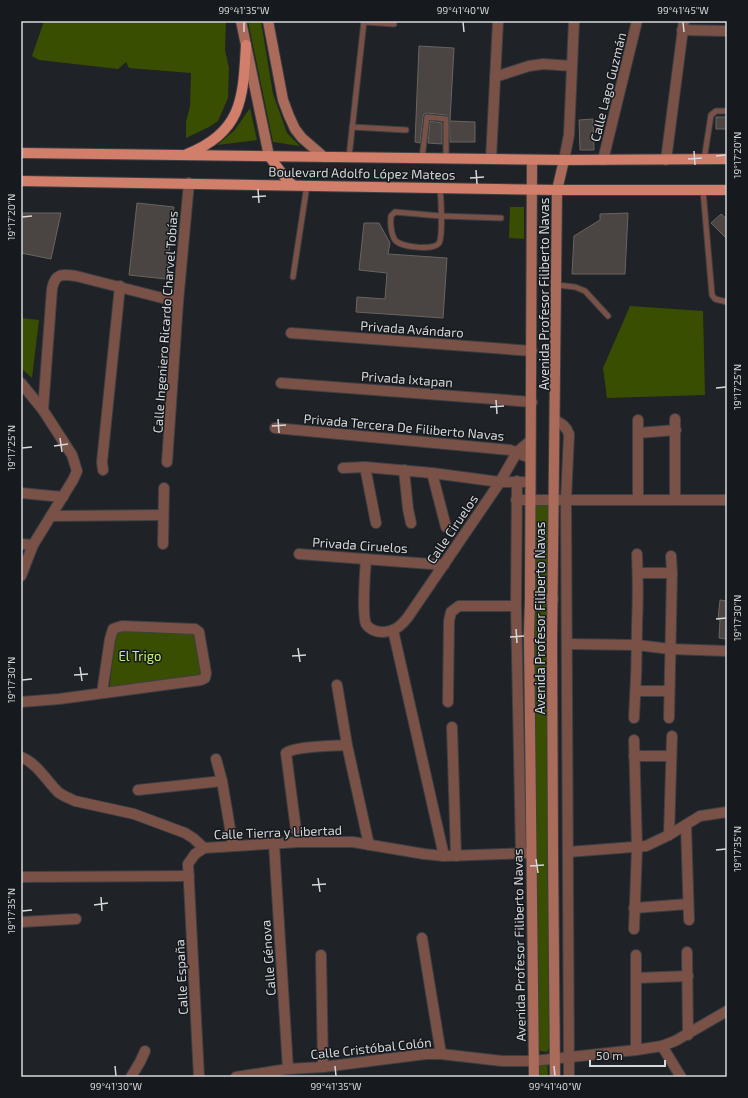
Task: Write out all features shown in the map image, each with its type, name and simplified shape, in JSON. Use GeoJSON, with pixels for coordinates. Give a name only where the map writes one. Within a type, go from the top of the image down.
{"type":"FeatureCollection","features":[{"type":"Feature","properties":{"kind":"main road"},"geometry":{"type":"LineString","coordinates":[[241,21],[269,156],[286,180],[293,185]]}},
{"type":"Feature","properties":{"kind":"main road"},"geometry":{"type":"LineString","coordinates":[[268,21],[283,100],[289,116],[295,129],[302,138],[324,157]]}},
{"type":"Feature","properties":{"kind":"main road"},"geometry":{"type":"LineString","coordinates":[[184,155],[218,136],[230,124],[235,115],[243,87],[246,45]]}},
{"type":"Feature","properties":{"kind":"main road","name":"Boulevard Adolfo López Mateos"},"geometry":{"type":"LineString","coordinates":[[21,153],[532,160],[727,159]]}},
{"type":"Feature","properties":{"kind":"main road","name":"Avenida Profesor Filiberto Navas"},"geometry":{"type":"LineString","coordinates":[[532,160],[532,402],[530,441],[531,482],[529,634],[534,1077]]}},
{"type":"Feature","properties":{"kind":"main road","name":"Avenida Profesor Filiberto Navas"},"geometry":{"type":"LineString","coordinates":[[555,1077],[553,852],[553,500],[556,420],[558,190],[564,160]]}},
{"type":"Feature","properties":{"kind":"main road","name":"Boulevard Adolfo López Mateos"},"geometry":{"type":"LineString","coordinates":[[21,181],[558,190],[727,190]]}},
{"type":"Feature","properties":{"kind":"street"},"geometry":{"type":"LineString","coordinates":[[491,159],[498,21]]}},
{"type":"Feature","properties":{"kind":"street"},"geometry":{"type":"LineString","coordinates":[[564,160],[569,135],[574,21]]}},
{"type":"Feature","properties":{"kind":"street","name":"Calle Lago Guzmán"},"geometry":{"type":"LineString","coordinates":[[603,160],[638,21]]}},
{"type":"Feature","properties":{"kind":"street"},"geometry":{"type":"LineString","coordinates":[[666,160],[683,26],[727,30]]}},
{"type":"Feature","properties":{"kind":"street"},"geometry":{"type":"LineString","coordinates":[[495,77],[529,66],[543,64],[572,66]]}},
{"type":"Feature","properties":{"kind":"street","name":"Calle Ingeniero Ricardo Charvel Tobías"},"geometry":{"type":"LineString","coordinates":[[167,462],[178,302],[189,183]]}},
{"type":"Feature","properties":{"kind":"street"},"geometry":{"type":"LineString","coordinates":[[43,410],[52,289],[54,280],[58,276],[64,274],[76,276],[178,302]]}},
{"type":"Feature","properties":{"kind":"street"},"geometry":{"type":"LineString","coordinates":[[103,470],[102,462],[120,286]]}},
{"type":"Feature","properties":{"kind":"street","name":"Privada Avándaro"},"geometry":{"type":"LineString","coordinates":[[291,333],[532,351]]}},
{"type":"Feature","properties":{"kind":"street"},"geometry":{"type":"LineString","coordinates":[[21,383],[43,410],[72,455],[76,471],[74,480],[33,545],[21,576]]}},
{"type":"Feature","properties":{"kind":"street","name":"Privada Ixtapan"},"geometry":{"type":"LineString","coordinates":[[281,383],[532,402]]}},
{"type":"Feature","properties":{"kind":"street"},"geometry":{"type":"LineString","coordinates":[[675,419],[675,500]]}},
{"type":"Feature","properties":{"kind":"street"},"geometry":{"type":"LineString","coordinates":[[556,420],[567,429],[568,434],[566,500],[569,1077]]}},
{"type":"Feature","properties":{"kind":"street"},"geometry":{"type":"LineString","coordinates":[[638,420],[638,500]]}},
{"type":"Feature","properties":{"kind":"street","name":"Privada Tercera De Filiberto Navas"},"geometry":{"type":"LineString","coordinates":[[275,428],[510,450],[530,458]]}},
{"type":"Feature","properties":{"kind":"street"},"geometry":{"type":"LineString","coordinates":[[638,433],[676,430]]}},
{"type":"Feature","properties":{"kind":"street","name":"Calle Ciruelos"},"geometry":{"type":"LineString","coordinates":[[393,630],[399,627],[408,617],[500,482],[517,452],[530,441]]}},
{"type":"Feature","properties":{"kind":"street"},"geometry":{"type":"LineString","coordinates":[[343,468],[365,467],[432,473],[500,482],[531,482]]}},
{"type":"Feature","properties":{"kind":"street"},"geometry":{"type":"LineString","coordinates":[[365,467],[376,523]]}},
{"type":"Feature","properties":{"kind":"street"},"geometry":{"type":"LineString","coordinates":[[404,470],[411,523]]}},
{"type":"Feature","properties":{"kind":"street"},"geometry":{"type":"LineString","coordinates":[[432,473],[446,527]]}},
{"type":"Feature","properties":{"kind":"street"},"geometry":{"type":"LineString","coordinates":[[517,481],[516,606],[521,853]]}},
{"type":"Feature","properties":{"kind":"street"},"geometry":{"type":"LineString","coordinates":[[163,544],[164,488]]}},
{"type":"Feature","properties":{"kind":"street"},"geometry":{"type":"LineString","coordinates":[[21,494],[62,497]]}},
{"type":"Feature","properties":{"kind":"street"},"geometry":{"type":"LineString","coordinates":[[516,500],[727,500]]}},
{"type":"Feature","properties":{"kind":"street"},"geometry":{"type":"LineString","coordinates":[[51,516],[163,515]]}},
{"type":"Feature","properties":{"kind":"street"},"geometry":{"type":"LineString","coordinates":[[21,544],[33,545]]}},
{"type":"Feature","properties":{"kind":"street","name":"Privada Ciruelos"},"geometry":{"type":"LineString","coordinates":[[299,554],[444,565]]}},
{"type":"Feature","properties":{"kind":"street"},"geometry":{"type":"LineString","coordinates":[[634,718],[637,646],[637,554]]}},
{"type":"Feature","properties":{"kind":"street"},"geometry":{"type":"LineString","coordinates":[[668,718],[672,572],[671,556]]}},
{"type":"Feature","properties":{"kind":"street"},"geometry":{"type":"LineString","coordinates":[[366,559],[366,624],[372,630],[379,632],[393,630],[444,856]]}},
{"type":"Feature","properties":{"kind":"street"},"geometry":{"type":"LineString","coordinates":[[638,573],[672,572]]}},
{"type":"Feature","properties":{"kind":"street"},"geometry":{"type":"LineString","coordinates":[[530,599],[553,599]]}},
{"type":"Feature","properties":{"kind":"street"},"geometry":{"type":"LineString","coordinates":[[448,702],[449,621],[451,612],[459,606],[516,606]]}},
{"type":"Feature","properties":{"kind":"street"},"geometry":{"type":"LineString","coordinates":[[21,702],[59,699],[197,681],[206,678],[199,632],[195,629],[122,626],[113,629],[110,639],[102,693]]}},
{"type":"Feature","properties":{"kind":"street"},"geometry":{"type":"LineString","coordinates":[[567,644],[727,651]]}},
{"type":"Feature","properties":{"kind":"street"},"geometry":{"type":"LineString","coordinates":[[337,685],[369,845]]}},
{"type":"Feature","properties":{"kind":"street"},"geometry":{"type":"LineString","coordinates":[[636,691],[669,691]]}},
{"type":"Feature","properties":{"kind":"street"},"geometry":{"type":"LineString","coordinates":[[452,727],[456,856]]}},
{"type":"Feature","properties":{"kind":"street"},"geometry":{"type":"LineString","coordinates":[[669,834],[670,756],[672,736]]}},
{"type":"Feature","properties":{"kind":"street"},"geometry":{"type":"LineString","coordinates":[[634,740],[637,848],[634,929]]}},
{"type":"Feature","properties":{"kind":"street"},"geometry":{"type":"LineString","coordinates":[[296,830],[285,756],[286,753],[297,749],[348,745]]}},
{"type":"Feature","properties":{"kind":"street"},"geometry":{"type":"LineString","coordinates":[[634,756],[670,756]]}},
{"type":"Feature","properties":{"kind":"street"},"geometry":{"type":"LineString","coordinates":[[21,757],[28,760],[65,797],[75,801],[147,818],[185,833],[204,848]]}},
{"type":"Feature","properties":{"kind":"street"},"geometry":{"type":"LineString","coordinates":[[216,759],[222,781],[232,835],[232,846]]}},
{"type":"Feature","properties":{"kind":"street"},"geometry":{"type":"LineString","coordinates":[[138,790],[222,781]]}},
{"type":"Feature","properties":{"kind":"street"},"geometry":{"type":"LineString","coordinates":[[568,852],[637,848],[646,846],[704,814],[727,812]]}},
{"type":"Feature","properties":{"kind":"street"},"geometry":{"type":"LineString","coordinates":[[686,825],[688,920]]}},
{"type":"Feature","properties":{"kind":"street","name":"Calle Tierra y Libertad"},"geometry":{"type":"LineString","coordinates":[[188,876],[188,864],[192,858],[204,848],[232,846],[353,842],[444,856],[531,853]]}},
{"type":"Feature","properties":{"kind":"street","name":"Calle Génova"},"geometry":{"type":"LineString","coordinates":[[274,844],[288,1070]]}},
{"type":"Feature","properties":{"kind":"street"},"geometry":{"type":"LineString","coordinates":[[21,877],[188,876]]}},
{"type":"Feature","properties":{"kind":"street","name":"Calle España"},"geometry":{"type":"LineString","coordinates":[[188,876],[199,1077]]}},
{"type":"Feature","properties":{"kind":"street"},"geometry":{"type":"LineString","coordinates":[[634,908],[688,904]]}},
{"type":"Feature","properties":{"kind":"street"},"geometry":{"type":"LineString","coordinates":[[21,922],[76,919]]}},
{"type":"Feature","properties":{"kind":"street"},"geometry":{"type":"LineString","coordinates":[[422,938],[441,1054]]}},
{"type":"Feature","properties":{"kind":"street"},"geometry":{"type":"LineString","coordinates":[[687,952],[688,1035]]}},
{"type":"Feature","properties":{"kind":"street"},"geometry":{"type":"LineString","coordinates":[[321,954],[323,1067]]}},
{"type":"Feature","properties":{"kind":"street"},"geometry":{"type":"LineString","coordinates":[[636,955],[636,1050]]}},
{"type":"Feature","properties":{"kind":"street"},"geometry":{"type":"LineString","coordinates":[[636,978],[688,976]]}},
{"type":"Feature","properties":{"kind":"street","name":"Calle Cristóbal Colón"},"geometry":{"type":"LineString","coordinates":[[236,1077],[405,1056],[441,1054],[489,1060],[533,1061],[636,1050],[662,1046],[675,1041],[727,1012]]}},
{"type":"Feature","properties":{"kind":"street"},"geometry":{"type":"LineString","coordinates":[[662,1046],[681,1077]]}},
{"type":"Feature","properties":{"kind":"street"},"geometry":{"type":"LineString","coordinates":[[130,1077],[145,1051]]}},
{"type":"Feature","properties":{"kind":"lane"},"geometry":{"type":"LineString","coordinates":[[349,157],[364,21],[394,24]]}},
{"type":"Feature","properties":{"kind":"lane"},"geometry":{"type":"LineString","coordinates":[[704,160],[711,115],[716,111],[727,111]]}},
{"type":"Feature","properties":{"kind":"lane"},"geometry":{"type":"LineString","coordinates":[[422,158],[427,117],[446,119],[446,159]]}},
{"type":"Feature","properties":{"kind":"lane"},"geometry":{"type":"LineString","coordinates":[[352,127],[406,130]]}},
{"type":"Feature","properties":{"kind":"lane"},"geometry":{"type":"LineString","coordinates":[[293,277],[307,185]]}},
{"type":"Feature","properties":{"kind":"lane"},"geometry":{"type":"LineString","coordinates":[[440,188],[441,216],[441,236],[437,246],[412,247],[401,245],[395,240],[391,223],[391,216],[393,213],[398,211],[441,216],[501,218]]}},
{"type":"Feature","properties":{"kind":"lane"},"geometry":{"type":"LineString","coordinates":[[703,190],[712,295],[715,299],[727,302]]}},
{"type":"Feature","properties":{"kind":"lane"},"geometry":{"type":"LineString","coordinates":[[557,285],[575,287],[585,291],[608,316]]}},
{"type":"Feature","properties":{"kind":"green space"},"geometry":{"type":"Polygon","coordinates":[[[44,21],[226,21],[225,50],[229,68],[228,98],[218,121],[186,138],[186,122],[190,106],[191,73],[129,68],[126,62],[118,69],[39,60],[32,56],[44,21]]]}},
{"type":"Feature","properties":{"kind":"green space"},"geometry":{"type":"Polygon","coordinates":[[[248,21],[261,21],[273,94],[287,133],[300,146],[273,142],[248,21]]]}},
{"type":"Feature","properties":{"kind":"green space"},"geometry":{"type":"Polygon","coordinates":[[[250,108],[257,140],[217,145],[234,131],[250,108]]]}},
{"type":"Feature","properties":{"kind":"green space"},"geometry":{"type":"Polygon","coordinates":[[[510,207],[524,207],[524,239],[509,238],[510,207]]]}},
{"type":"Feature","properties":{"kind":"green space"},"geometry":{"type":"Polygon","coordinates":[[[630,306],[703,311],[705,395],[607,398],[603,368],[630,306]]]}},
{"type":"Feature","properties":{"kind":"green space"},"geometry":{"type":"Polygon","coordinates":[[[21,318],[39,320],[32,378],[21,368],[21,318]]]}},
{"type":"Feature","properties":{"kind":"green space"},"geometry":{"type":"Polygon","coordinates":[[[548,504],[548,591],[544,593],[535,593],[533,505],[548,504]]]}},
{"type":"Feature","properties":{"kind":"green space"},"geometry":{"type":"Polygon","coordinates":[[[540,604],[548,606],[549,1048],[547,1052],[536,1048],[533,784],[534,607],[540,604]]]}},
{"type":"Feature","properties":{"kind":"green space","name":"El Trigo"},"geometry":{"type":"Polygon","coordinates":[[[116,627],[200,635],[206,675],[179,683],[144,682],[109,692],[116,627]]]}},
{"type":"Feature","properties":{"kind":"green space"},"geometry":{"type":"Polygon","coordinates":[[[547,1059],[548,1077],[535,1077],[535,1061],[547,1059]]]}},
{"type":"Feature","properties":{"kind":"building"},"geometry":{"type":"Polygon","coordinates":[[[419,46],[454,48],[450,121],[475,122],[475,142],[450,142],[449,117],[446,115],[427,113],[424,114],[423,117],[420,143],[415,142],[419,46]]]}},
{"type":"Feature","properties":{"kind":"building"},"geometry":{"type":"Polygon","coordinates":[[[716,117],[727,117],[727,129],[716,129],[716,117]]]}},
{"type":"Feature","properties":{"kind":"building"},"geometry":{"type":"Polygon","coordinates":[[[593,119],[594,150],[580,150],[579,120],[593,119]]]}},
{"type":"Feature","properties":{"kind":"building"},"geometry":{"type":"Polygon","coordinates":[[[430,121],[442,123],[442,144],[428,143],[430,121]]]}},
{"type":"Feature","properties":{"kind":"building"},"geometry":{"type":"Polygon","coordinates":[[[137,203],[174,207],[166,279],[129,275],[137,203]]]}},
{"type":"Feature","properties":{"kind":"building"},"geometry":{"type":"Polygon","coordinates":[[[21,213],[61,213],[51,259],[21,253],[21,213]]]}},
{"type":"Feature","properties":{"kind":"building"},"geometry":{"type":"Polygon","coordinates":[[[628,213],[625,274],[572,274],[574,236],[600,220],[600,214],[628,213]]]}},
{"type":"Feature","properties":{"kind":"building"},"geometry":{"type":"Polygon","coordinates":[[[721,214],[727,219],[727,239],[711,223],[721,214]]]}},
{"type":"Feature","properties":{"kind":"building"},"geometry":{"type":"Polygon","coordinates":[[[364,223],[379,223],[390,243],[388,254],[447,258],[443,318],[356,312],[357,297],[385,299],[387,273],[359,270],[364,223]]]}},
{"type":"Feature","properties":{"kind":"building"},"geometry":{"type":"Polygon","coordinates":[[[720,600],[727,601],[727,639],[719,638],[720,620],[718,619],[720,600]]]}}]}
